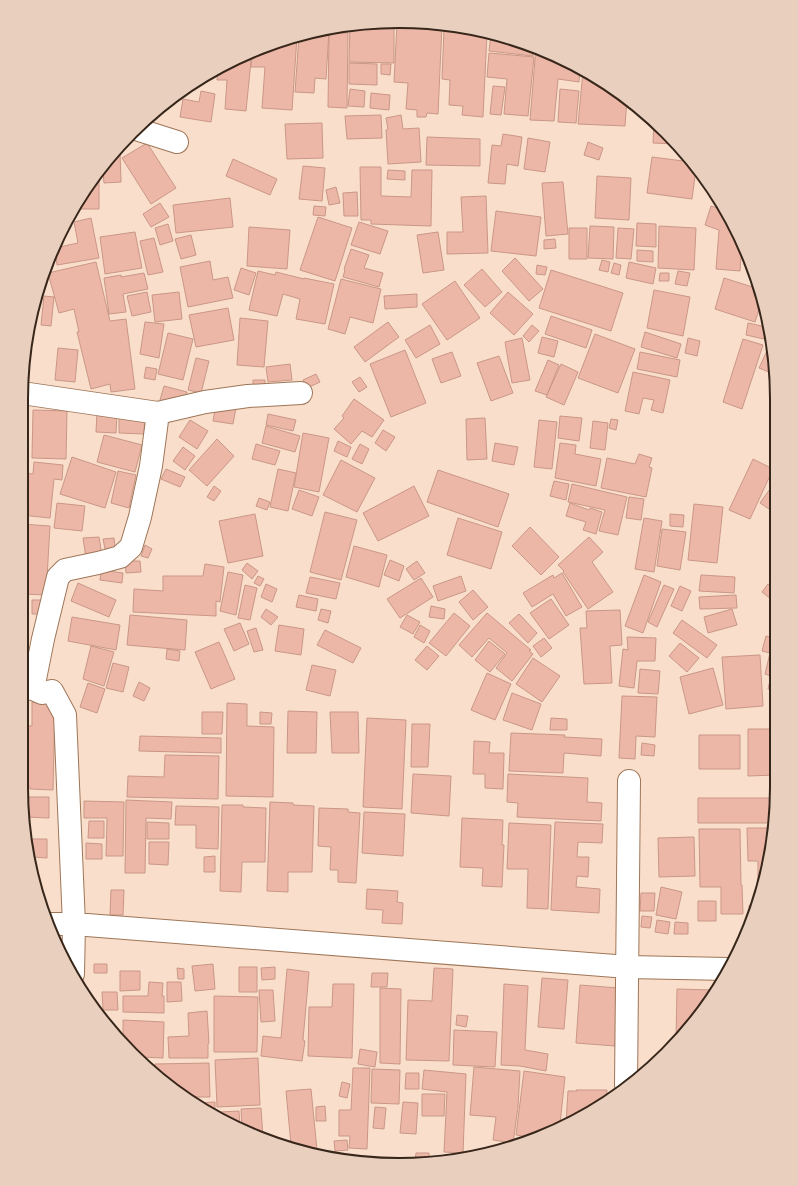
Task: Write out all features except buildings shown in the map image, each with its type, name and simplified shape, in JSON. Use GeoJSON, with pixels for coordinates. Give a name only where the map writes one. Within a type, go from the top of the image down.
{"type":"FeatureCollection","features":[{"type":"Feature","properties":{"kind":"street"},"geometry":{"type":"LineString","coordinates":[[143,131],[177,142]]}},
{"type":"Feature","properties":{"kind":"street"},"geometry":{"type":"LineString","coordinates":[[28,394],[158,413],[205,402],[248,396],[302,393]]}},
{"type":"Feature","properties":{"kind":"street"},"geometry":{"type":"LineString","coordinates":[[28,686],[43,639],[58,577],[65,570],[120,557],[131,547],[140,517],[151,466],[158,413]]}},
{"type":"Feature","properties":{"kind":"street"},"geometry":{"type":"LineString","coordinates":[[28,689],[42,693],[52,691],[65,715],[74,924],[73,964]]}},
{"type":"Feature","properties":{"kind":"street"},"geometry":{"type":"LineString","coordinates":[[626,1080],[629,781]]}},
{"type":"Feature","properties":{"kind":"street"},"geometry":{"type":"LineString","coordinates":[[54,924],[74,924],[628,967],[722,969]]}}]}
